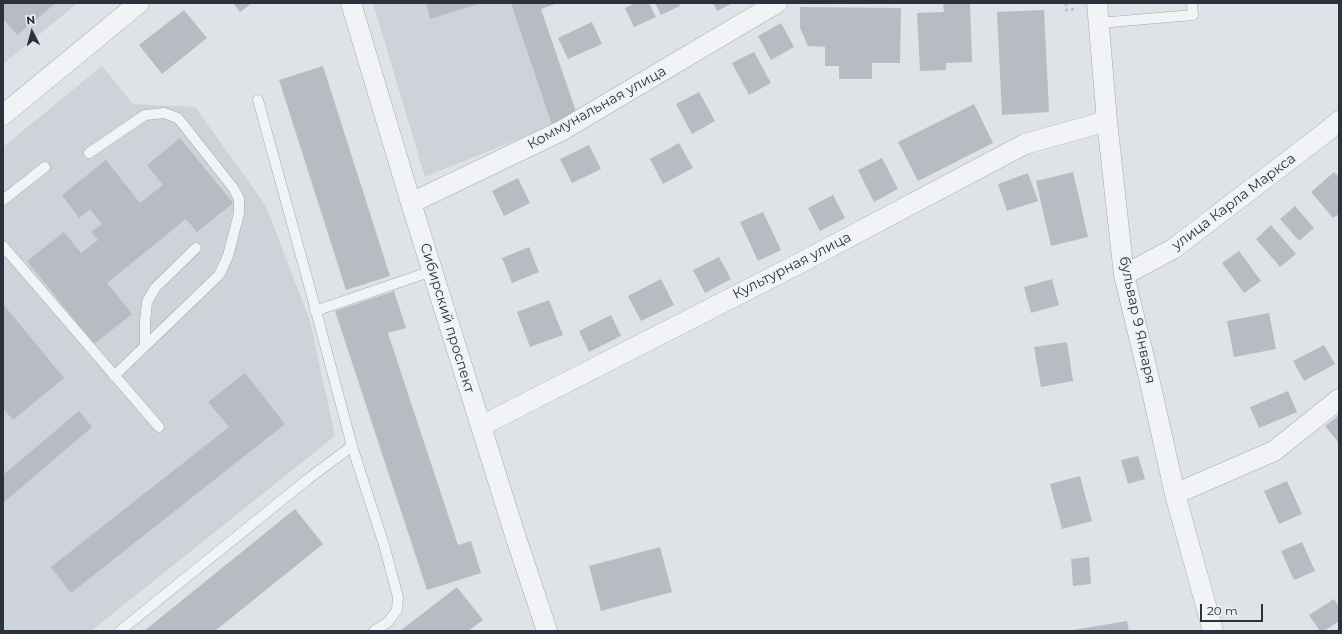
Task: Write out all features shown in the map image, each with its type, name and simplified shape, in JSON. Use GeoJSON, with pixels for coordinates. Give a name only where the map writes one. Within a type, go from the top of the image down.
{"type":"FeatureCollection","features":[{"type":"Feature","properties":{"kind":"street"},"geometry":{"type":"LineString","coordinates":[[3,115],[139,3]]}},
{"type":"Feature","properties":{"kind":"street","name":"Сибирский проспект"},"geometry":{"type":"LineString","coordinates":[[351,3],[411,204],[516,538],[547,631]]}},
{"type":"Feature","properties":{"kind":"street","name":"Коммунальная улица"},"geometry":{"type":"LineString","coordinates":[[411,204],[561,131],[777,3]]}},
{"type":"Feature","properties":{"kind":"street","name":"бульвар 9 Января"},"geometry":{"type":"LineString","coordinates":[[1097,3],[1107,121],[1124,275],[1175,494],[1213,631]]}},
{"type":"Feature","properties":{"kind":"street","name":"улица Карла Маркса"},"geometry":{"type":"LineString","coordinates":[[1124,275],[1173,250],[1326,132],[1339,120]]}},
{"type":"Feature","properties":{"kind":"street","name":"Культурная улица"},"geometry":{"type":"LineString","coordinates":[[481,426],[793,266],[1025,144],[1107,121]]}},
{"type":"Feature","properties":{"kind":"street"},"geometry":{"type":"LineString","coordinates":[[1175,494],[1274,451],[1339,399]]}},
{"type":"Feature","properties":{"kind":"lane"},"geometry":{"type":"LineString","coordinates":[[1099,24],[1194,15],[1192,3]]}},
{"type":"Feature","properties":{"kind":"lane"},"geometry":{"type":"LineString","coordinates":[[258,100],[352,446],[384,545],[398,597],[397,610],[388,622],[374,631]]}},
{"type":"Feature","properties":{"kind":"lane"},"geometry":{"type":"LineString","coordinates":[[89,153],[145,115],[164,113],[178,118],[234,189],[239,199],[239,213],[228,256],[219,275],[114,376]]}},
{"type":"Feature","properties":{"kind":"lane"},"geometry":{"type":"LineString","coordinates":[[3,200],[45,167]]}},
{"type":"Feature","properties":{"kind":"lane"},"geometry":{"type":"LineString","coordinates":[[3,246],[159,427]]}},
{"type":"Feature","properties":{"kind":"lane"},"geometry":{"type":"LineString","coordinates":[[145,346],[147,302],[155,288],[196,248]]}},
{"type":"Feature","properties":{"kind":"lane"},"geometry":{"type":"LineString","coordinates":[[316,311],[432,271]]}},
{"type":"Feature","properties":{"kind":"lane"},"geometry":{"type":"LineString","coordinates":[[120,631],[308,479],[352,446]]}},
{"type":"Feature","properties":{"kind":"shaded area"},"geometry":{"type":"Polygon","coordinates":[[[3,3],[78,3],[3,64],[3,3]]]}},
{"type":"Feature","properties":{"kind":"shaded area"},"geometry":{"type":"Polygon","coordinates":[[[373,3],[557,3],[541,9],[577,115],[425,177],[373,3]]]}},
{"type":"Feature","properties":{"kind":"shaded area"},"geometry":{"type":"Polygon","coordinates":[[[102,66],[133,104],[195,107],[266,206],[310,321],[335,436],[91,631],[3,631],[3,147],[102,66]]]}},
{"type":"Feature","properties":{"kind":"building"},"geometry":{"type":"Polygon","coordinates":[[[3,3],[56,3],[17,35],[3,18],[3,3]]]}},
{"type":"Feature","properties":{"kind":"building"},"geometry":{"type":"Polygon","coordinates":[[[233,3],[252,3],[240,12],[233,3]]]}},
{"type":"Feature","properties":{"kind":"building"},"geometry":{"type":"Polygon","coordinates":[[[426,3],[482,3],[430,19],[426,3]]]}},
{"type":"Feature","properties":{"kind":"building"},"geometry":{"type":"Polygon","coordinates":[[[511,3],[558,3],[541,9],[577,115],[552,125],[511,3]]]}},
{"type":"Feature","properties":{"kind":"building"},"geometry":{"type":"Polygon","coordinates":[[[636,3],[649,3],[656,17],[634,27],[625,8],[636,3]]]}},
{"type":"Feature","properties":{"kind":"building"},"geometry":{"type":"Polygon","coordinates":[[[655,3],[678,3],[680,6],[661,15],[655,3]]]}},
{"type":"Feature","properties":{"kind":"building"},"geometry":{"type":"Polygon","coordinates":[[[713,3],[733,3],[717,11],[713,3]]]}},
{"type":"Feature","properties":{"kind":"building"},"geometry":{"type":"Polygon","coordinates":[[[970,3],[972,62],[946,63],[946,70],[920,71],[917,13],[944,12],[943,4],[970,3]]]}},
{"type":"Feature","properties":{"kind":"building"},"geometry":{"type":"Polygon","coordinates":[[[800,7],[901,8],[900,63],[872,63],[872,79],[839,79],[839,66],[825,66],[825,47],[808,46],[800,28],[800,7]]]}},
{"type":"Feature","properties":{"kind":"building"},"geometry":{"type":"Polygon","coordinates":[[[184,10],[207,38],[162,74],[139,45],[184,10]]]}},
{"type":"Feature","properties":{"kind":"building"},"geometry":{"type":"Polygon","coordinates":[[[1044,10],[1049,112],[1002,115],[997,12],[1044,10]]]}},
{"type":"Feature","properties":{"kind":"building"},"geometry":{"type":"Polygon","coordinates":[[[592,22],[602,44],[568,59],[558,38],[592,22]]]}},
{"type":"Feature","properties":{"kind":"building"},"geometry":{"type":"Polygon","coordinates":[[[781,23],[794,47],[771,60],[758,36],[781,23]]]}},
{"type":"Feature","properties":{"kind":"building"},"geometry":{"type":"Polygon","coordinates":[[[754,52],[771,83],[749,95],[732,63],[754,52]]]}},
{"type":"Feature","properties":{"kind":"building"},"geometry":{"type":"Polygon","coordinates":[[[323,66],[390,276],[346,290],[279,80],[323,66]]]}},
{"type":"Feature","properties":{"kind":"building"},"geometry":{"type":"Polygon","coordinates":[[[699,92],[715,121],[692,134],[676,104],[699,92]]]}},
{"type":"Feature","properties":{"kind":"building"},"geometry":{"type":"Polygon","coordinates":[[[974,104],[993,143],[918,181],[898,142],[974,104]]]}},
{"type":"Feature","properties":{"kind":"building"},"geometry":{"type":"Polygon","coordinates":[[[180,138],[233,203],[197,232],[186,219],[107,283],[132,314],[94,344],[27,261],[64,232],[81,253],[98,240],[91,232],[102,224],[90,209],[79,218],[62,195],[106,160],[140,203],[163,185],[147,165],[180,138]]]}},
{"type":"Feature","properties":{"kind":"building"},"geometry":{"type":"Polygon","coordinates":[[[679,143],[693,168],[663,184],[650,159],[679,143]]]}},
{"type":"Feature","properties":{"kind":"building"},"geometry":{"type":"Polygon","coordinates":[[[589,145],[601,169],[572,183],[560,159],[589,145]]]}},
{"type":"Feature","properties":{"kind":"building"},"geometry":{"type":"Polygon","coordinates":[[[882,158],[898,189],[874,202],[858,170],[882,158]]]}},
{"type":"Feature","properties":{"kind":"building"},"geometry":{"type":"Polygon","coordinates":[[[1073,172],[1088,237],[1051,246],[1036,181],[1073,172]]]}},
{"type":"Feature","properties":{"kind":"building"},"geometry":{"type":"Polygon","coordinates":[[[1334,172],[1339,177],[1339,214],[1333,218],[1311,192],[1334,172]]]}},
{"type":"Feature","properties":{"kind":"building"},"geometry":{"type":"Polygon","coordinates":[[[1028,173],[1038,201],[1007,211],[998,184],[1028,173]]]}},
{"type":"Feature","properties":{"kind":"building"},"geometry":{"type":"Polygon","coordinates":[[[518,178],[530,203],[504,216],[492,191],[518,178]]]}},
{"type":"Feature","properties":{"kind":"building"},"geometry":{"type":"Polygon","coordinates":[[[833,195],[845,218],[820,231],[808,208],[833,195]]]}},
{"type":"Feature","properties":{"kind":"building"},"geometry":{"type":"Polygon","coordinates":[[[1295,206],[1314,228],[1299,241],[1280,219],[1295,206]]]}},
{"type":"Feature","properties":{"kind":"building"},"geometry":{"type":"Polygon","coordinates":[[[763,212],[781,250],[758,261],[740,222],[763,212]]]}},
{"type":"Feature","properties":{"kind":"building"},"geometry":{"type":"Polygon","coordinates":[[[1271,225],[1296,254],[1280,267],[1256,239],[1271,225]]]}},
{"type":"Feature","properties":{"kind":"building"},"geometry":{"type":"Polygon","coordinates":[[[529,247],[539,272],[512,283],[502,258],[529,247]]]}},
{"type":"Feature","properties":{"kind":"building"},"geometry":{"type":"Polygon","coordinates":[[[1239,251],[1261,281],[1244,293],[1222,263],[1239,251]]]}},
{"type":"Feature","properties":{"kind":"building"},"geometry":{"type":"Polygon","coordinates":[[[719,257],[731,279],[705,293],[693,270],[719,257]]]}},
{"type":"Feature","properties":{"kind":"building"},"geometry":{"type":"Polygon","coordinates":[[[661,279],[674,305],[641,321],[628,296],[661,279]]]}},
{"type":"Feature","properties":{"kind":"building"},"geometry":{"type":"Polygon","coordinates":[[[1052,279],[1059,305],[1031,313],[1024,287],[1052,279]]]}},
{"type":"Feature","properties":{"kind":"building"},"geometry":{"type":"Polygon","coordinates":[[[394,291],[406,328],[388,333],[458,545],[471,541],[481,573],[427,590],[335,311],[394,291]]]}},
{"type":"Feature","properties":{"kind":"building"},"geometry":{"type":"Polygon","coordinates":[[[549,300],[563,335],[530,347],[517,312],[549,300]]]}},
{"type":"Feature","properties":{"kind":"building"},"geometry":{"type":"Polygon","coordinates":[[[3,304],[64,378],[13,420],[3,408],[3,304]]]}},
{"type":"Feature","properties":{"kind":"building"},"geometry":{"type":"Polygon","coordinates":[[[1269,313],[1276,349],[1234,357],[1227,321],[1269,313]]]}},
{"type":"Feature","properties":{"kind":"building"},"geometry":{"type":"Polygon","coordinates":[[[611,315],[621,336],[589,352],[579,331],[611,315]]]}},
{"type":"Feature","properties":{"kind":"building"},"geometry":{"type":"Polygon","coordinates":[[[1067,342],[1073,381],[1041,387],[1034,347],[1067,342]]]}},
{"type":"Feature","properties":{"kind":"building"},"geometry":{"type":"Polygon","coordinates":[[[1324,345],[1335,364],[1304,381],[1293,361],[1324,345]]]}},
{"type":"Feature","properties":{"kind":"building"},"geometry":{"type":"Polygon","coordinates":[[[245,373],[285,424],[71,593],[51,567],[229,427],[208,402],[245,373]]]}},
{"type":"Feature","properties":{"kind":"building"},"geometry":{"type":"Polygon","coordinates":[[[1288,391],[1297,412],[1259,428],[1250,407],[1288,391]]]}},
{"type":"Feature","properties":{"kind":"building"},"geometry":{"type":"Polygon","coordinates":[[[79,411],[92,427],[3,503],[3,475],[79,411]]]}},
{"type":"Feature","properties":{"kind":"building"},"geometry":{"type":"Polygon","coordinates":[[[1339,415],[1339,443],[1325,426],[1339,415]]]}},
{"type":"Feature","properties":{"kind":"building"},"geometry":{"type":"Polygon","coordinates":[[[1138,456],[1145,479],[1128,484],[1121,460],[1138,456]]]}},
{"type":"Feature","properties":{"kind":"building"},"geometry":{"type":"Polygon","coordinates":[[[1080,476],[1092,521],[1062,529],[1050,484],[1080,476]]]}},
{"type":"Feature","properties":{"kind":"building"},"geometry":{"type":"Polygon","coordinates":[[[1287,481],[1302,514],[1279,524],[1264,491],[1287,481]]]}},
{"type":"Feature","properties":{"kind":"building"},"geometry":{"type":"Polygon","coordinates":[[[295,509],[323,544],[215,631],[144,631],[295,509]]]}},
{"type":"Feature","properties":{"kind":"building"},"geometry":{"type":"Polygon","coordinates":[[[1302,542],[1315,571],[1294,580],[1281,551],[1302,542]]]}},
{"type":"Feature","properties":{"kind":"building"},"geometry":{"type":"Polygon","coordinates":[[[660,547],[672,592],[601,611],[589,566],[660,547]]]}},
{"type":"Feature","properties":{"kind":"building"},"geometry":{"type":"Polygon","coordinates":[[[1089,557],[1091,584],[1073,586],[1071,559],[1089,557]]]}},
{"type":"Feature","properties":{"kind":"building"},"geometry":{"type":"Polygon","coordinates":[[[457,587],[483,620],[468,631],[400,631],[457,587]]]}},
{"type":"Feature","properties":{"kind":"building"},"geometry":{"type":"Polygon","coordinates":[[[1334,599],[1339,607],[1339,621],[1324,631],[1320,631],[1309,615],[1334,599]]]}},
{"type":"Feature","properties":{"kind":"building"},"geometry":{"type":"Polygon","coordinates":[[[1127,621],[1129,631],[1073,631],[1073,630],[1127,621]]]}}]}
